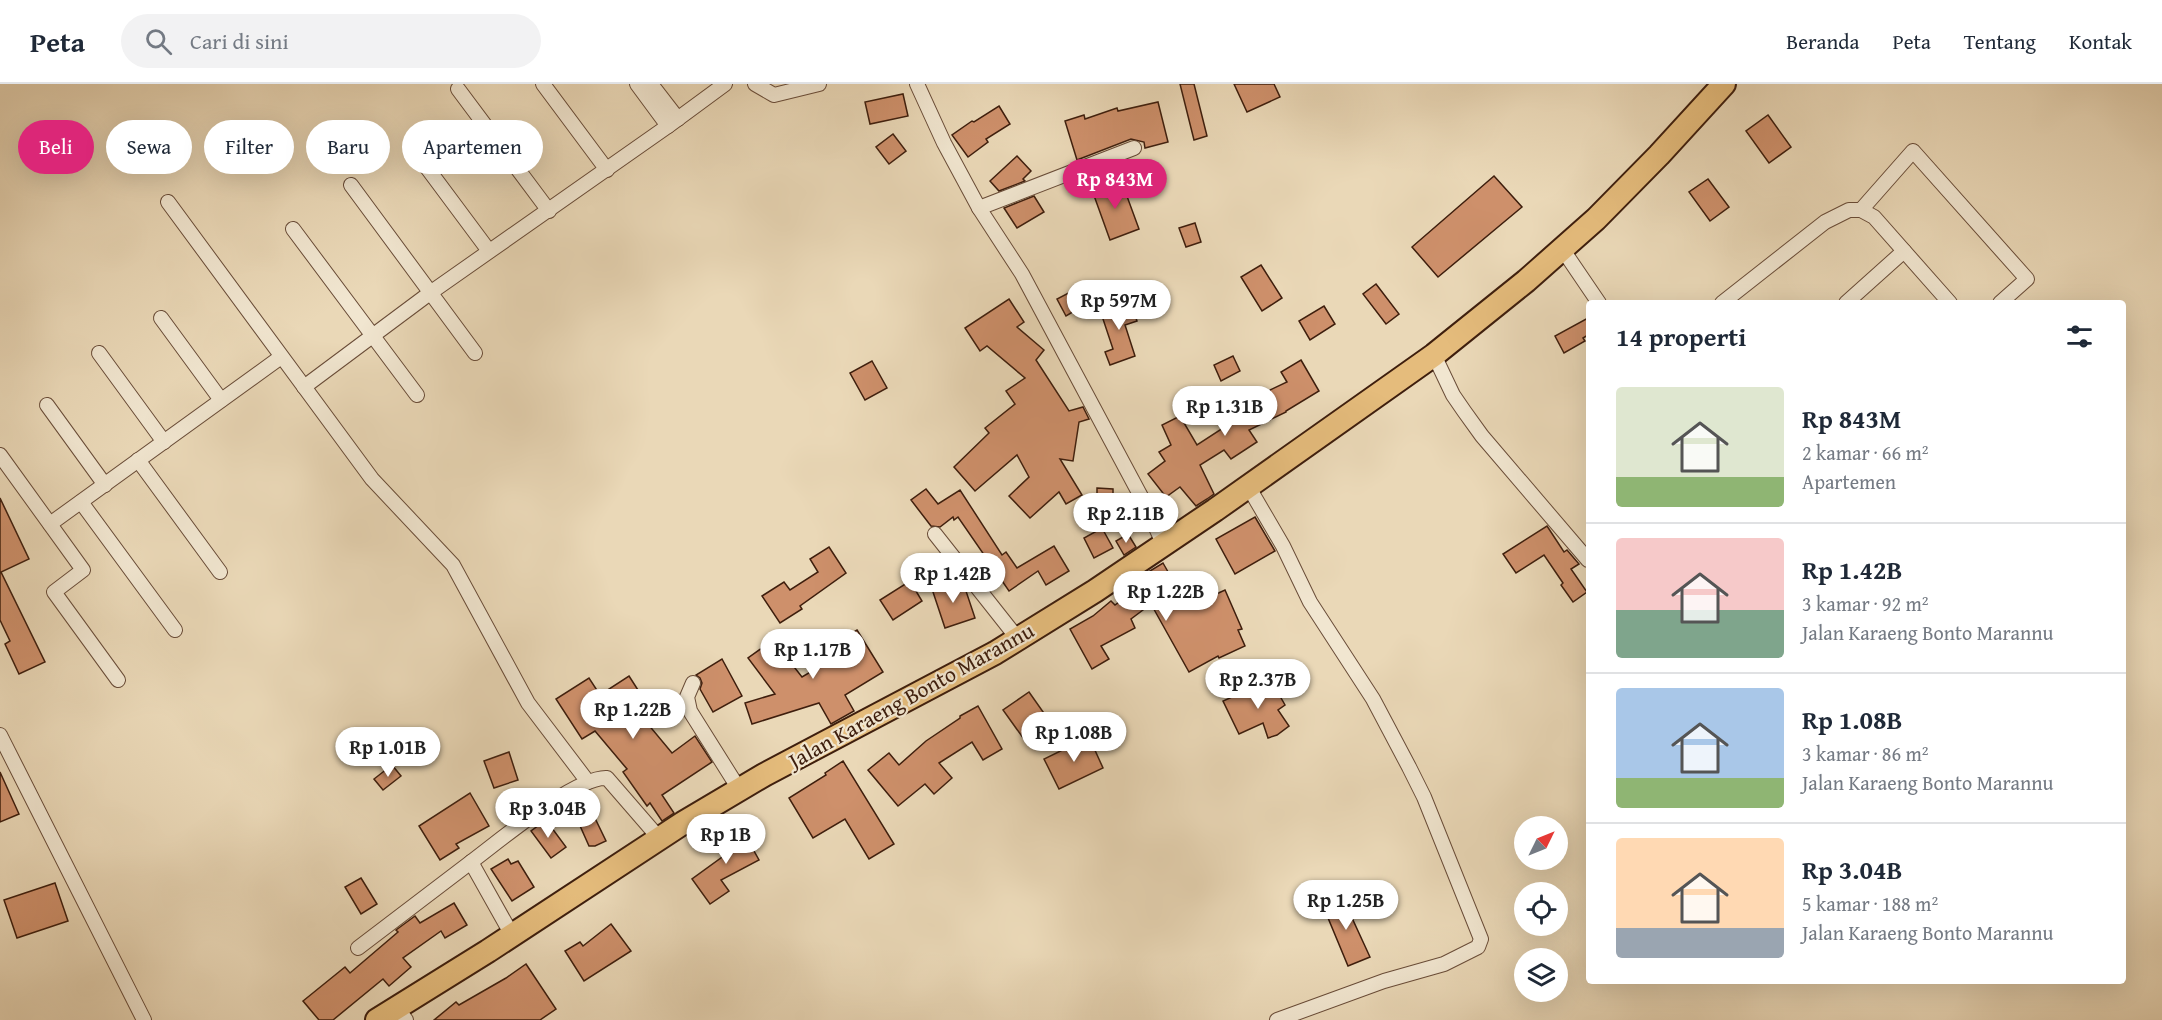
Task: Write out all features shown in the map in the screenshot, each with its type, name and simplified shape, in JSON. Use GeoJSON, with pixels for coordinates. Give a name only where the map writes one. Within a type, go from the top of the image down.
{"type":"FeatureCollection","features":[{"type":"Feature","properties":{"kind":"main road","name":"Jalan Karaeng Bonto Marannu"},"geometry":{"type":"LineString","coordinates":[[377,1020],[402,1014],[512,935],[659,838],[739,789],[966,670],[1018,639],[1112,580],[1248,486],[1434,355],[1563,250],[1659,155],[1724,84]]}},
{"type":"Feature","properties":{"kind":"street"},"geometry":{"type":"LineString","coordinates":[[543,84],[607,170]]}},
{"type":"Feature","properties":{"kind":"street"},"geometry":{"type":"LineString","coordinates":[[637,84],[673,123]]}},
{"type":"Feature","properties":{"kind":"street"},"geometry":{"type":"LineString","coordinates":[[651,84],[673,123]]}},
{"type":"Feature","properties":{"kind":"street"},"geometry":{"type":"LineString","coordinates":[[304,387],[430,293],[607,170],[725,84]]}},
{"type":"Feature","properties":{"kind":"street"},"geometry":{"type":"LineString","coordinates":[[755,84],[774,95],[819,84]]}},
{"type":"Feature","properties":{"kind":"street"},"geometry":{"type":"LineString","coordinates":[[917,84],[944,143],[979,208],[1022,274],[1145,504],[1163,543]]}},
{"type":"Feature","properties":{"kind":"street"},"geometry":{"type":"LineString","coordinates":[[458,89],[549,211]]}},
{"type":"Feature","properties":{"kind":"street"},"geometry":{"type":"LineString","coordinates":[[979,208],[1134,148]]}},
{"type":"Feature","properties":{"kind":"street"},"geometry":{"type":"LineString","coordinates":[[1861,210],[1913,151],[2027,279],[2003,300]]}},
{"type":"Feature","properties":{"kind":"street"},"geometry":{"type":"LineString","coordinates":[[432,174],[489,251]]}},
{"type":"Feature","properties":{"kind":"street"},"geometry":{"type":"LineString","coordinates":[[351,185],[475,353]]}},
{"type":"Feature","properties":{"kind":"street"},"geometry":{"type":"LineString","coordinates":[[168,202],[372,479],[453,566],[528,703],[588,782]]}},
{"type":"Feature","properties":{"kind":"street"},"geometry":{"type":"LineString","coordinates":[[1726,300],[1825,222],[1849,210],[1861,210],[1874,217],[1947,300]]}},
{"type":"Feature","properties":{"kind":"street"},"geometry":{"type":"LineString","coordinates":[[293,229],[417,395]]}},
{"type":"Feature","properties":{"kind":"street"},"geometry":{"type":"LineString","coordinates":[[1563,250],[1597,300]]}},
{"type":"Feature","properties":{"kind":"street"},"geometry":{"type":"LineString","coordinates":[[1849,300],[1904,250]]}},
{"type":"Feature","properties":{"kind":"street"},"geometry":{"type":"LineString","coordinates":[[161,318],[221,400]]}},
{"type":"Feature","properties":{"kind":"street"},"geometry":{"type":"LineString","coordinates":[[99,353],[164,442]]}},
{"type":"Feature","properties":{"kind":"street"},"geometry":{"type":"LineString","coordinates":[[1434,355],[1464,411],[1482,436],[1586,558]]}},
{"type":"Feature","properties":{"kind":"street"},"geometry":{"type":"LineString","coordinates":[[50,524],[282,357]]}},
{"type":"Feature","properties":{"kind":"street"},"geometry":{"type":"LineString","coordinates":[[47,405],[105,485]]}},
{"type":"Feature","properties":{"kind":"street"},"geometry":{"type":"LineString","coordinates":[[0,455],[83,570],[54,592],[118,680]]}},
{"type":"Feature","properties":{"kind":"street"},"geometry":{"type":"LineString","coordinates":[[138,460],[220,572]]}},
{"type":"Feature","properties":{"kind":"street"},"geometry":{"type":"LineString","coordinates":[[1248,486],[1283,546],[1311,602],[1372,699],[1424,797],[1481,939],[1478,947],[1444,964],[1367,987],[1277,1020]]}},
{"type":"Feature","properties":{"kind":"street"},"geometry":{"type":"LineString","coordinates":[[81,502],[175,630]]}},
{"type":"Feature","properties":{"kind":"street"},"geometry":{"type":"LineString","coordinates":[[935,534],[1018,639]]}},
{"type":"Feature","properties":{"kind":"street"},"geometry":{"type":"LineString","coordinates":[[693,683],[687,697],[690,711],[739,789]]}},
{"type":"Feature","properties":{"kind":"street"},"geometry":{"type":"LineString","coordinates":[[0,735],[144,1020]]}},
{"type":"Feature","properties":{"kind":"street"},"geometry":{"type":"LineString","coordinates":[[358,948],[549,803],[601,777],[607,778],[659,838]]}},
{"type":"Feature","properties":{"kind":"street"},"geometry":{"type":"LineString","coordinates":[[471,862],[512,935]]}},
{"type":"Feature","properties":{"kind":"building"},"geometry":{"type":"Polygon","coordinates":[[[1180,84],[1194,84],[1207,136],[1194,140],[1180,84]]]}},
{"type":"Feature","properties":{"kind":"building"},"geometry":{"type":"Polygon","coordinates":[[[1234,84],[1274,84],[1280,97],[1247,112],[1234,84]]]}},
{"type":"Feature","properties":{"kind":"building"},"geometry":{"type":"Polygon","coordinates":[[[903,94],[908,116],[870,124],[865,102],[903,94]]]}},
{"type":"Feature","properties":{"kind":"building"},"geometry":{"type":"Polygon","coordinates":[[[1158,102],[1168,142],[1145,148],[1144,142],[1131,139],[1077,160],[1065,121],[1084,115],[1085,119],[1117,108],[1118,111],[1158,102]]]}},
{"type":"Feature","properties":{"kind":"building"},"geometry":{"type":"Polygon","coordinates":[[[999,106],[1010,124],[986,139],[988,142],[968,157],[952,135],[999,106]]]}},
{"type":"Feature","properties":{"kind":"building"},"geometry":{"type":"Polygon","coordinates":[[[1768,115],[1791,147],[1769,163],[1746,131],[1768,115]]]}},
{"type":"Feature","properties":{"kind":"building"},"geometry":{"type":"Polygon","coordinates":[[[893,134],[906,151],[889,164],[876,147],[893,134]]]}},
{"type":"Feature","properties":{"kind":"building"},"geometry":{"type":"Polygon","coordinates":[[[1017,156],[1031,171],[1023,179],[1025,181],[999,191],[990,181],[1017,156]]]}},
{"type":"Feature","properties":{"kind":"building"},"geometry":{"type":"Polygon","coordinates":[[[1494,176],[1522,207],[1438,277],[1412,247],[1494,176]]]}},
{"type":"Feature","properties":{"kind":"building"},"geometry":{"type":"Polygon","coordinates":[[[1708,179],[1729,207],[1710,221],[1689,192],[1708,179]]]}},
{"type":"Feature","properties":{"kind":"building"},"geometry":{"type":"Polygon","coordinates":[[[1121,180],[1139,229],[1110,240],[1092,190],[1121,180]]]}},
{"type":"Feature","properties":{"kind":"building"},"geometry":{"type":"Polygon","coordinates":[[[1034,196],[1044,212],[1017,228],[1004,208],[1034,196]]]}},
{"type":"Feature","properties":{"kind":"building"},"geometry":{"type":"Polygon","coordinates":[[[1195,223],[1201,242],[1186,247],[1179,228],[1195,223]]]}},
{"type":"Feature","properties":{"kind":"building"},"geometry":{"type":"Polygon","coordinates":[[[1261,265],[1282,298],[1262,311],[1241,277],[1261,265]]]}},
{"type":"Feature","properties":{"kind":"building"},"geometry":{"type":"Polygon","coordinates":[[[1376,284],[1399,314],[1386,324],[1363,294],[1376,284]]]}},
{"type":"Feature","properties":{"kind":"building"},"geometry":{"type":"Polygon","coordinates":[[[1080,287],[1088,303],[1066,316],[1057,299],[1080,287]]]}},
{"type":"Feature","properties":{"kind":"building"},"geometry":{"type":"Polygon","coordinates":[[[1009,299],[1024,322],[1017,327],[1044,350],[1036,360],[1069,411],[1083,407],[1089,419],[1079,422],[1073,461],[1060,459],[1082,495],[1066,504],[1059,492],[1030,518],[1009,496],[1029,477],[1017,455],[975,491],[954,467],[989,433],[985,428],[1015,404],[1006,391],[1025,378],[987,346],[980,351],[965,328],[1009,299]]]}},
{"type":"Feature","properties":{"kind":"building"},"geometry":{"type":"Polygon","coordinates":[[[1130,300],[1137,321],[1125,325],[1135,356],[1110,365],[1105,352],[1113,349],[1100,310],[1130,300]]]}},
{"type":"Feature","properties":{"kind":"building"},"geometry":{"type":"Polygon","coordinates":[[[1324,306],[1335,324],[1310,340],[1299,321],[1324,306]]]}},
{"type":"Feature","properties":{"kind":"building"},"geometry":{"type":"Polygon","coordinates":[[[1586,319],[1586,336],[1583,338],[1585,341],[1564,353],[1555,336],[1586,319]]]}},
{"type":"Feature","properties":{"kind":"building"},"geometry":{"type":"Polygon","coordinates":[[[1233,356],[1240,371],[1221,381],[1214,365],[1233,356]]]}},
{"type":"Feature","properties":{"kind":"building"},"geometry":{"type":"Polygon","coordinates":[[[1301,360],[1319,391],[1286,412],[1249,430],[1257,442],[1231,459],[1224,450],[1200,465],[1214,494],[1207,499],[1196,506],[1180,487],[1166,497],[1148,474],[1165,461],[1159,452],[1171,445],[1162,425],[1180,416],[1197,445],[1257,406],[1253,398],[1287,382],[1281,372],[1301,360]]]}},
{"type":"Feature","properties":{"kind":"building"},"geometry":{"type":"Polygon","coordinates":[[[872,361],[887,388],[865,400],[850,373],[872,361]]]}},
{"type":"Feature","properties":{"kind":"building"},"geometry":{"type":"Polygon","coordinates":[[[1097,488],[1113,489],[1113,515],[1097,515],[1097,488]]]}},
{"type":"Feature","properties":{"kind":"building"},"geometry":{"type":"Polygon","coordinates":[[[926,489],[938,504],[960,490],[1002,555],[1006,552],[1017,568],[1054,546],[1069,571],[1046,585],[1038,571],[1009,591],[958,517],[954,520],[953,517],[940,527],[931,526],[911,500],[926,489]]]}},
{"type":"Feature","properties":{"kind":"building"},"geometry":{"type":"Polygon","coordinates":[[[0,498],[29,559],[1,572],[45,662],[19,674],[5,644],[10,641],[0,620],[0,498]]]}},
{"type":"Feature","properties":{"kind":"building"},"geometry":{"type":"Polygon","coordinates":[[[1255,517],[1275,551],[1235,574],[1216,539],[1255,517]]]}},
{"type":"Feature","properties":{"kind":"building"},"geometry":{"type":"Polygon","coordinates":[[[1547,526],[1564,552],[1567,550],[1579,564],[1571,569],[1586,593],[1573,602],[1544,555],[1516,573],[1503,554],[1547,526]]]}},
{"type":"Feature","properties":{"kind":"building"},"geometry":{"type":"Polygon","coordinates":[[[1102,528],[1113,548],[1094,558],[1084,538],[1102,528]]]}},
{"type":"Feature","properties":{"kind":"building"},"geometry":{"type":"Polygon","coordinates":[[[1128,534],[1136,547],[1124,555],[1116,541],[1128,534]]]}},
{"type":"Feature","properties":{"kind":"building"},"geometry":{"type":"Polygon","coordinates":[[[829,547],[846,573],[800,606],[802,609],[780,623],[762,596],[784,582],[790,590],[818,572],[810,559],[829,547]]]}},
{"type":"Feature","properties":{"kind":"building"},"geometry":{"type":"Polygon","coordinates":[[[1163,563],[1188,607],[1225,590],[1242,629],[1238,630],[1245,646],[1219,658],[1218,656],[1189,672],[1151,604],[1131,619],[1135,628],[1101,646],[1109,659],[1092,669],[1070,629],[1093,616],[1111,601],[1115,605],[1144,583],[1140,577],[1163,563]]]}},
{"type":"Feature","properties":{"kind":"building"},"geometry":{"type":"Polygon","coordinates":[[[960,580],[964,585],[975,618],[945,628],[932,589],[960,580]]]}},
{"type":"Feature","properties":{"kind":"building"},"geometry":{"type":"Polygon","coordinates":[[[910,581],[922,601],[893,620],[880,600],[910,581]]]}},
{"type":"Feature","properties":{"kind":"building"},"geometry":{"type":"Polygon","coordinates":[[[857,630],[883,672],[845,695],[854,711],[831,724],[819,703],[752,724],[745,703],[775,694],[748,658],[773,640],[802,677],[831,660],[825,650],[857,630]]]}},
{"type":"Feature","properties":{"kind":"building"},"geometry":{"type":"Polygon","coordinates":[[[722,659],[742,696],[713,712],[700,689],[702,683],[700,678],[696,675],[722,659]]]}},
{"type":"Feature","properties":{"kind":"building"},"geometry":{"type":"Polygon","coordinates":[[[629,676],[647,704],[637,711],[672,753],[695,736],[712,762],[662,795],[674,813],[662,821],[650,803],[647,806],[623,772],[627,769],[595,731],[582,739],[556,699],[589,678],[600,695],[629,676]]]}},
{"type":"Feature","properties":{"kind":"building"},"geometry":{"type":"Polygon","coordinates":[[[1272,682],[1285,705],[1278,710],[1289,726],[1277,735],[1268,738],[1263,723],[1239,734],[1223,701],[1252,688],[1254,692],[1272,682]]]}},
{"type":"Feature","properties":{"kind":"building"},"geometry":{"type":"Polygon","coordinates":[[[1029,692],[1053,726],[1031,742],[1026,742],[1003,710],[1029,692]]]}},
{"type":"Feature","properties":{"kind":"building"},"geometry":{"type":"Polygon","coordinates":[[[978,706],[1002,749],[983,760],[972,742],[939,763],[952,778],[934,794],[925,784],[898,806],[868,770],[889,753],[899,765],[926,741],[978,706]]]}},
{"type":"Feature","properties":{"kind":"building"},"geometry":{"type":"Polygon","coordinates":[[[1089,737],[1103,768],[1059,789],[1044,759],[1089,737]]]}},
{"type":"Feature","properties":{"kind":"building"},"geometry":{"type":"Polygon","coordinates":[[[509,752],[518,780],[494,788],[484,761],[509,752]]]}},
{"type":"Feature","properties":{"kind":"building"},"geometry":{"type":"Polygon","coordinates":[[[843,761],[894,844],[869,859],[845,819],[813,838],[789,798],[826,775],[825,773],[843,761]]]}},
{"type":"Feature","properties":{"kind":"building"},"geometry":{"type":"Polygon","coordinates":[[[392,765],[401,776],[383,790],[374,779],[392,765]]]}},
{"type":"Feature","properties":{"kind":"building"},"geometry":{"type":"Polygon","coordinates":[[[0,772],[19,814],[0,822],[0,772]]]}},
{"type":"Feature","properties":{"kind":"building"},"geometry":{"type":"Polygon","coordinates":[[[470,793],[489,826],[456,844],[459,848],[440,860],[419,826],[470,793]]]}},
{"type":"Feature","properties":{"kind":"building"},"geometry":{"type":"Polygon","coordinates":[[[592,812],[606,841],[589,846],[577,819],[592,812]]]}},
{"type":"Feature","properties":{"kind":"building"},"geometry":{"type":"Polygon","coordinates":[[[546,820],[566,847],[551,858],[531,831],[546,820]]]}},
{"type":"Feature","properties":{"kind":"building"},"geometry":{"type":"Polygon","coordinates":[[[740,826],[759,860],[721,880],[729,891],[710,904],[692,879],[729,852],[720,836],[740,826]]]}},
{"type":"Feature","properties":{"kind":"building"},"geometry":{"type":"Polygon","coordinates":[[[508,859],[511,864],[518,861],[534,887],[512,901],[491,869],[508,859]]]}},
{"type":"Feature","properties":{"kind":"building"},"geometry":{"type":"Polygon","coordinates":[[[361,878],[377,904],[361,914],[345,887],[361,878]]]}},
{"type":"Feature","properties":{"kind":"building"},"geometry":{"type":"Polygon","coordinates":[[[55,883],[68,921],[17,938],[4,900],[55,883]]]}},
{"type":"Feature","properties":{"kind":"building"},"geometry":{"type":"Polygon","coordinates":[[[1337,894],[1342,906],[1346,905],[1370,957],[1348,966],[1323,901],[1337,894]]]}},
{"type":"Feature","properties":{"kind":"building"},"geometry":{"type":"Polygon","coordinates":[[[454,903],[467,925],[445,938],[441,931],[403,958],[411,967],[389,986],[383,979],[333,1020],[319,1020],[303,1001],[345,967],[350,973],[398,932],[396,930],[415,916],[420,923],[454,903]]]}},
{"type":"Feature","properties":{"kind":"building"},"geometry":{"type":"Polygon","coordinates":[[[611,924],[631,951],[584,981],[565,951],[580,942],[583,946],[611,924]]]}},
{"type":"Feature","properties":{"kind":"building"},"geometry":{"type":"Polygon","coordinates":[[[526,964],[556,1009],[540,1020],[434,1020],[456,1002],[459,1005],[526,964]]]}}]}
